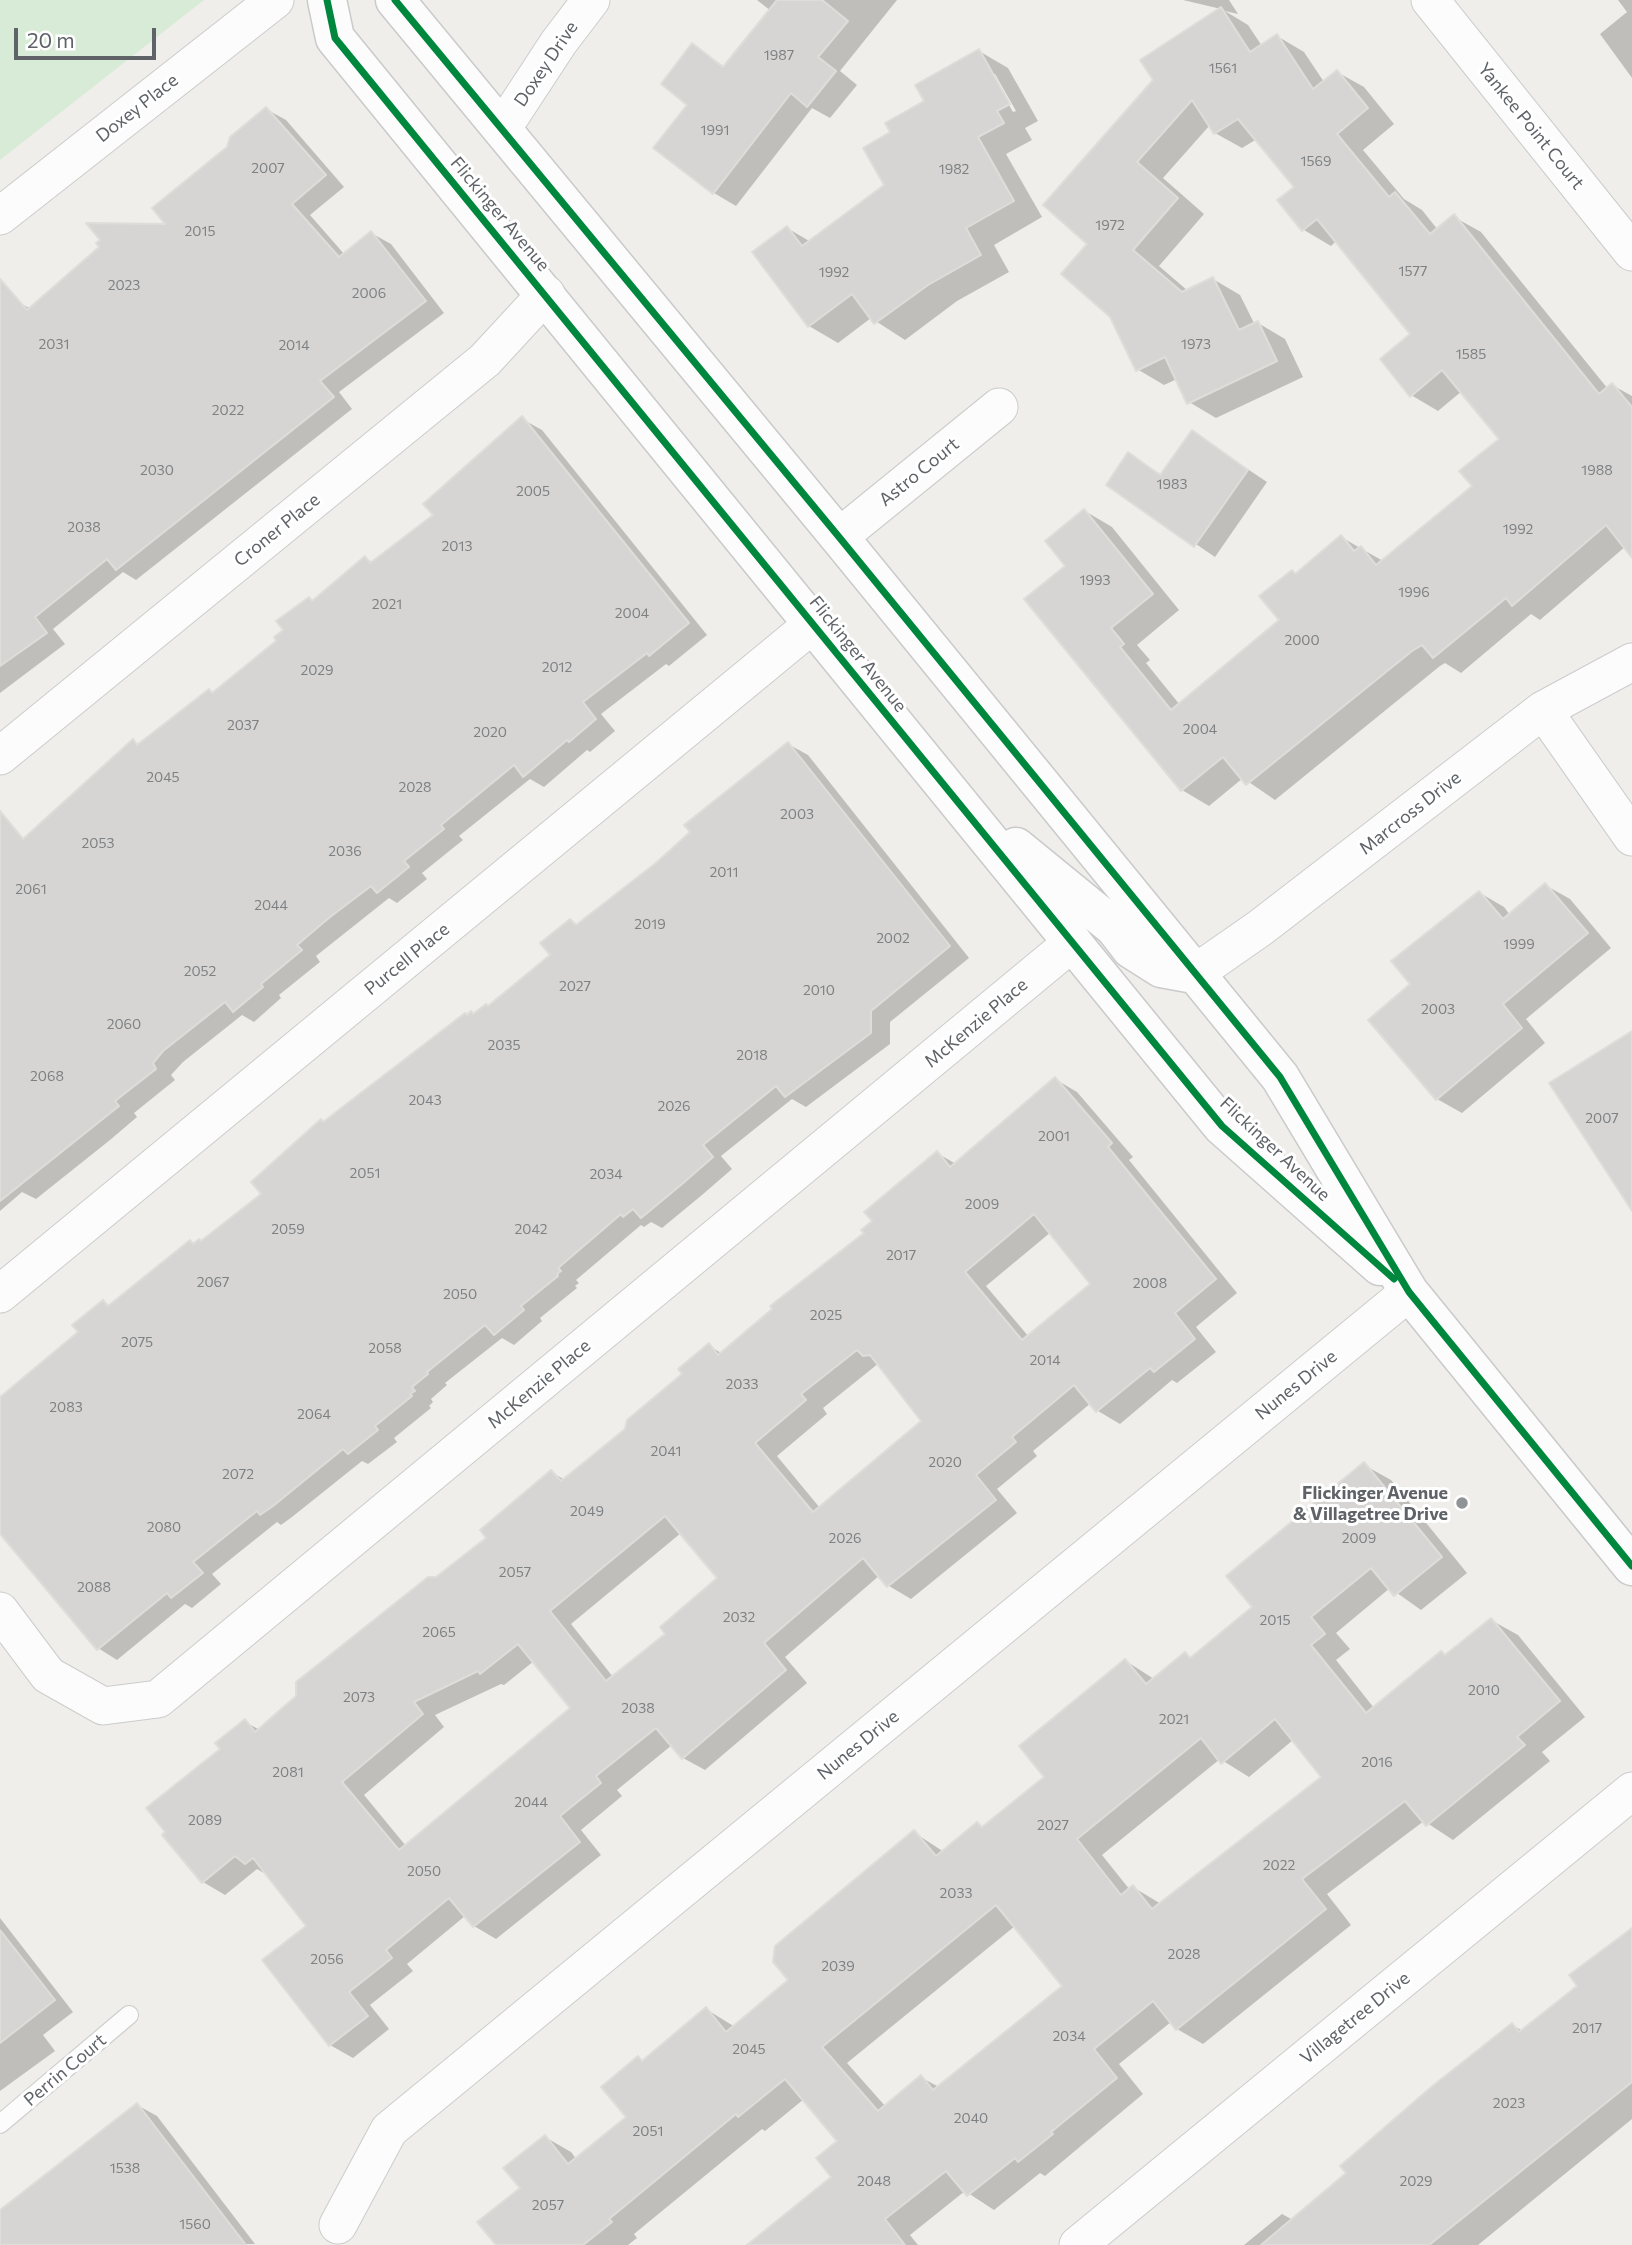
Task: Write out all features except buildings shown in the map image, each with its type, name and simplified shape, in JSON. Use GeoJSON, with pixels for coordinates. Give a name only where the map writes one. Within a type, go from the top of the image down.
{"type":"FeatureCollection","features":[{"type":"Feature","properties":{"kind":"main road","name":"Flickinger Avenue"},"geometry":{"type":"LineString","coordinates":[[327,0],[335,38],[1222,1126],[1409,1292]]}},
{"type":"Feature","properties":{"kind":"main road","name":"Flickinger Avenue"},"geometry":{"type":"LineString","coordinates":[[395,0],[839,537],[1280,1077],[1409,1292],[1632,1566]]}},
{"type":"Feature","properties":{"kind":"main road"},"geometry":{"type":"LineString","coordinates":[[954,797],[1114,927],[1132,949],[1161,968],[1194,974]]}},
{"type":"Feature","properties":{"kind":"street","name":"Doxey Place"},"geometry":{"type":"LineString","coordinates":[[0,216],[275,0]]}},
{"type":"Feature","properties":{"kind":"street","name":"Doxey Drive"},"geometry":{"type":"LineString","coordinates":[[502,129],[559,42],[591,0]]}},
{"type":"Feature","properties":{"kind":"street","name":"Yankee Point Court"},"geometry":{"type":"LineString","coordinates":[[1430,0],[1632,252]]}},
{"type":"Feature","properties":{"kind":"street","name":"Croner Place"},"geometry":{"type":"LineString","coordinates":[[0,756],[485,360],[546,294]]}},
{"type":"Feature","properties":{"kind":"street","name":"Astro Court"},"geometry":{"type":"LineString","coordinates":[[839,537],[999,407]]}},
{"type":"Feature","properties":{"kind":"street","name":"Purcell Place"},"geometry":{"type":"LineString","coordinates":[[0,1294],[813,624]]}},
{"type":"Feature","properties":{"kind":"street","name":"Marcross Drive"},"geometry":{"type":"LineString","coordinates":[[1194,974],[1260,928],[1543,710],[1632,662]]}},
{"type":"Feature","properties":{"kind":"street"},"geometry":{"type":"LineString","coordinates":[[1543,710],[1632,837]]}},
{"type":"Feature","properties":{"kind":"street","name":"McKenzie Place"},"geometry":{"type":"LineString","coordinates":[[0,1611],[48,1675],[103,1706],[158,1699],[1073,942]]}},
{"type":"Feature","properties":{"kind":"street","name":"Nunes Drive"},"geometry":{"type":"LineString","coordinates":[[335,2235],[390,2130],[1409,1292]]}},
{"type":"Feature","properties":{"kind":"street","name":"Villagetree Drive"},"geometry":{"type":"LineString","coordinates":[[1078,2245],[1632,1791]]}},
{"type":"Feature","properties":{"kind":"lane","name":"Perrin Court"},"geometry":{"type":"LineString","coordinates":[[0,2124],[129,2015]]}},
{"type":"Feature","properties":{"kind":"green space"},"geometry":{"type":"Polygon","coordinates":[[[0,0],[204,0],[0,160],[0,0]]]}},
{"type":"Feature","properties":{"kind":"cycle path"},"geometry":{"type":"LineString","coordinates":[[327,0],[335,38],[1222,1126],[1394,1279]]}},
{"type":"Feature","properties":{"kind":"cycle path"},"geometry":{"type":"LineString","coordinates":[[395,0],[839,537],[1280,1077],[1409,1292],[1632,1566]]}},
{"type":"Feature","properties":{"kind":"place","name":"Flickinger Avenue & Villagetree Drive"},"geometry":{"type":"Point","coordinates":[1462,1503]}}]}
